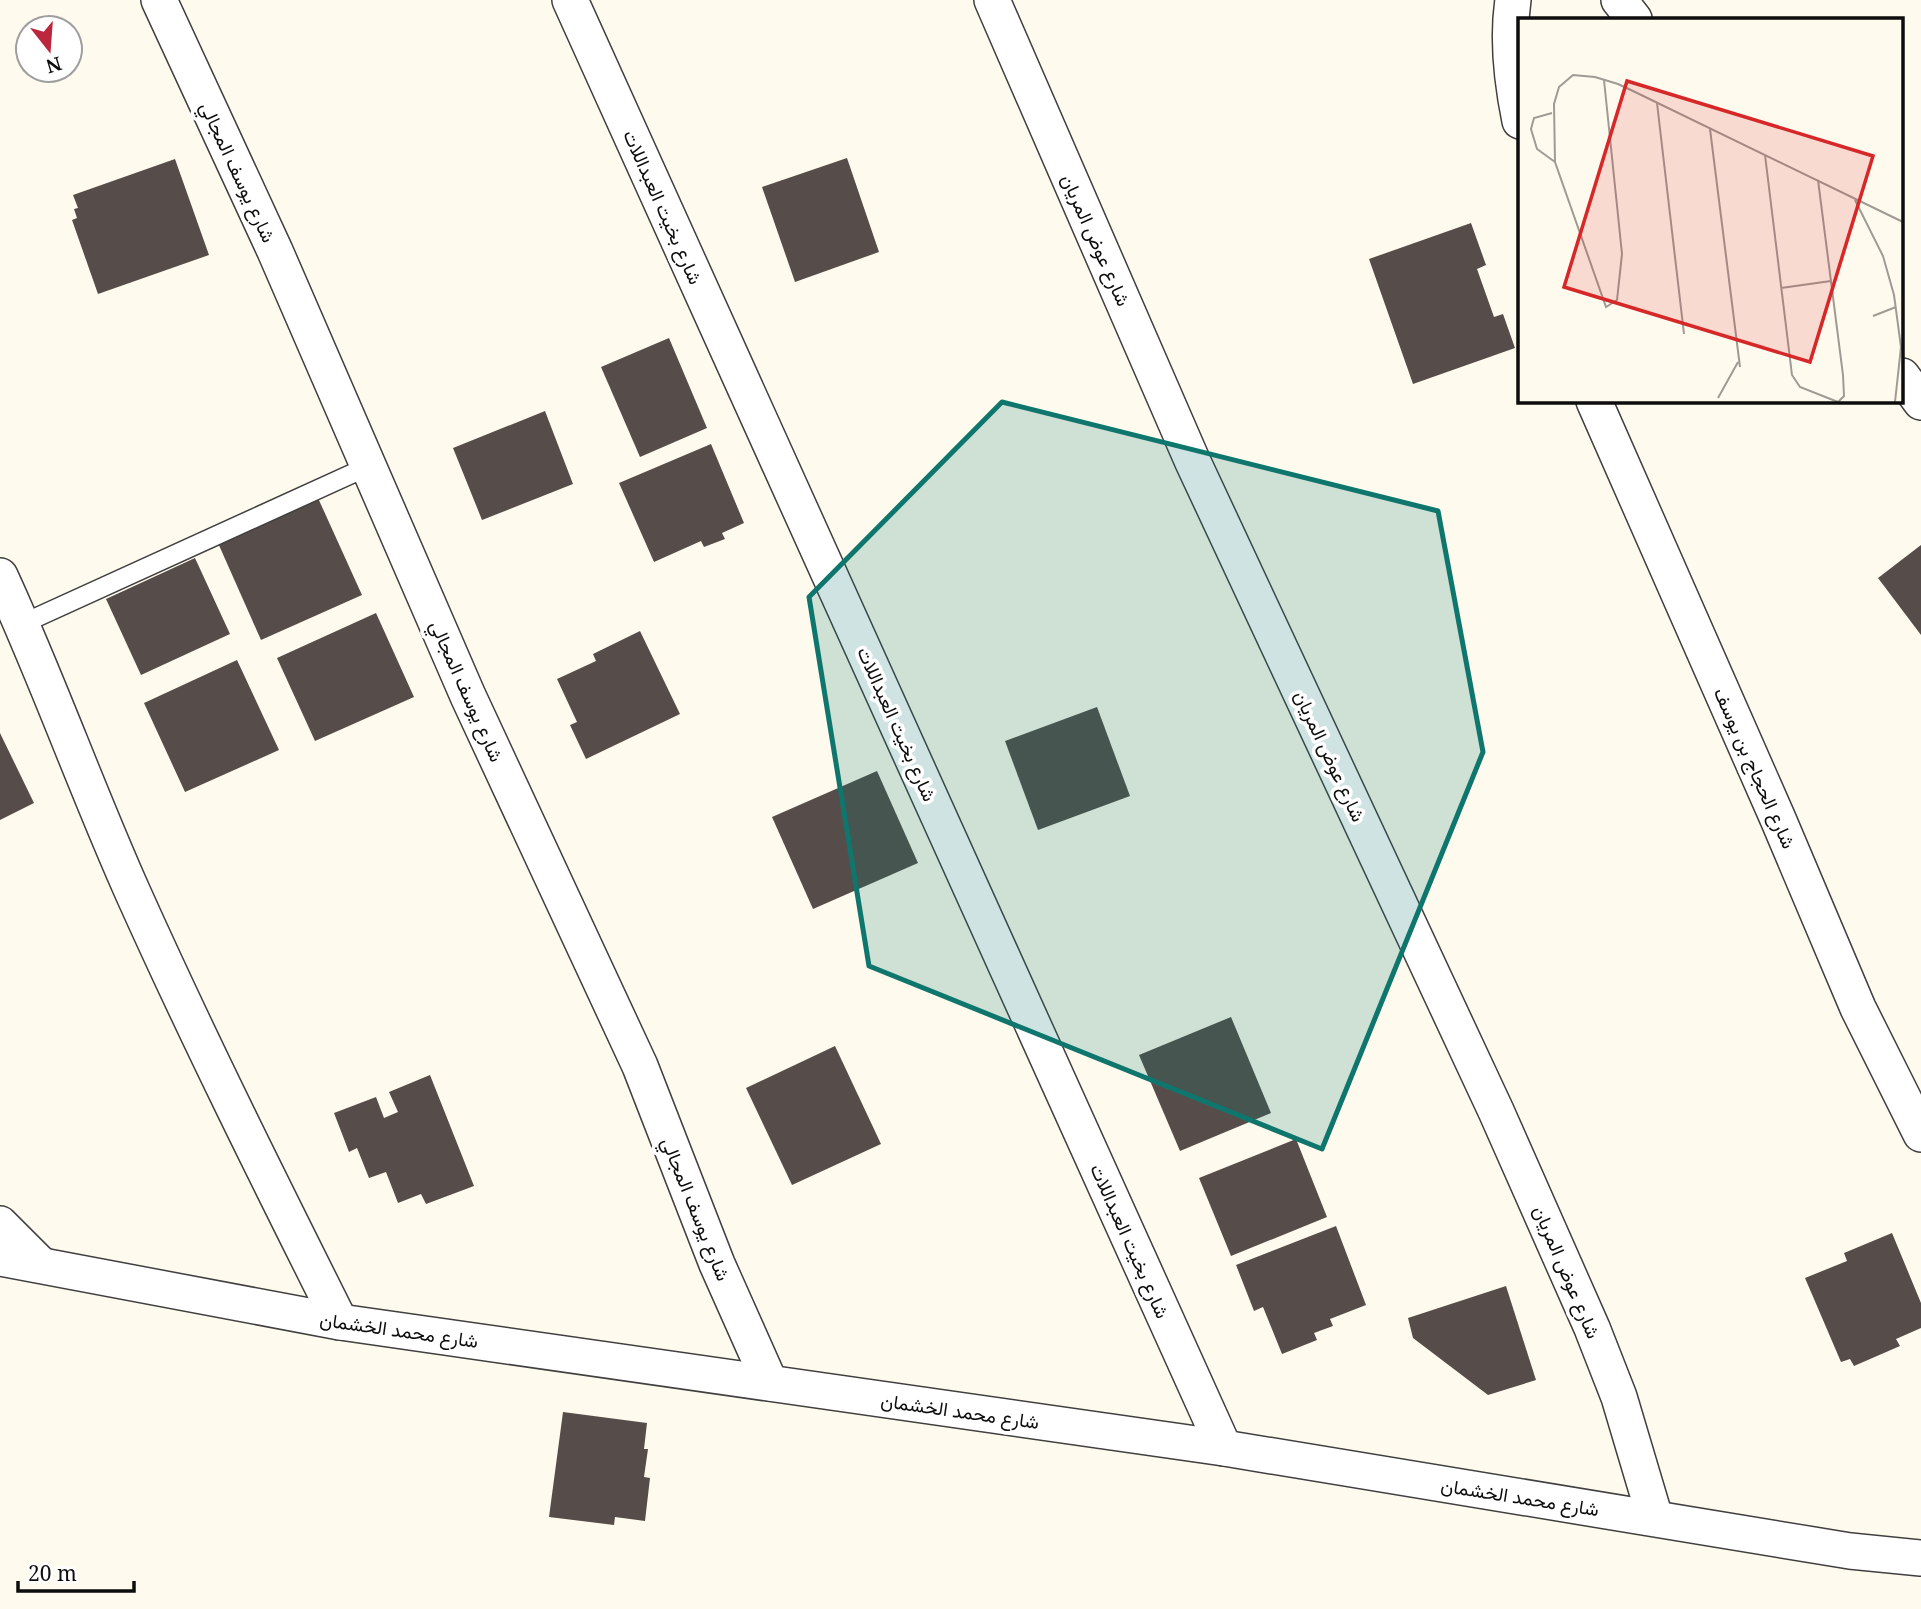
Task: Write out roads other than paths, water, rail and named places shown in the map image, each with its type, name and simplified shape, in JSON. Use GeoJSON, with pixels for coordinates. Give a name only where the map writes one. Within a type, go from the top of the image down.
{"type":"FeatureCollection","features":[{"type":"Feature","properties":{"kind":"street","name":"شارع يوسف المجالي"},"geometry":{"type":"LineString","coordinates":[[159,0],[275,251],[468,696],[640,1066],[717,1264],[770,1383]]}},
{"type":"Feature","properties":{"kind":"street","name":"شارع بخيت العبداللات"},"geometry":{"type":"LineString","coordinates":[[570,0],[1224,1448]]}},
{"type":"Feature","properties":{"kind":"street","name":"شارع عوض المريان"},"geometry":{"type":"LineString","coordinates":[[992,0],[1192,460],[1491,1098],[1592,1328],[1619,1397],[1655,1518]]}},
{"type":"Feature","properties":{"kind":"street"},"geometry":{"type":"LineString","coordinates":[[1513,0],[1510,27],[1513,88],[1518,112]]}},
{"type":"Feature","properties":{"kind":"street"},"geometry":{"type":"LineString","coordinates":[[1619,0],[1633,18]]}},
{"type":"Feature","properties":{"kind":"street"},"geometry":{"type":"LineString","coordinates":[[1904,379],[1921,402]]}},
{"type":"Feature","properties":{"kind":"street","name":"شارع الحجاج بن يوسف"},"geometry":{"type":"LineString","coordinates":[[1594,402],[1858,1007],[1921,1133]]}},
{"type":"Feature","properties":{"kind":"street"},"geometry":{"type":"LineString","coordinates":[[0,576],[132,891],[232,1105],[340,1322]]}},
{"type":"Feature","properties":{"kind":"street"},"geometry":{"type":"LineString","coordinates":[[0,1224],[40,1264]]}},
{"type":"Feature","properties":{"kind":"street","name":"شارع محمد الخشمان"},"geometry":{"type":"LineString","coordinates":[[0,1258],[340,1322],[1224,1448],[1850,1551],[1921,1558]]}},
{"type":"Feature","properties":{"kind":"lane"},"geometry":{"type":"LineString","coordinates":[[22,624],[369,467]]}}]}
